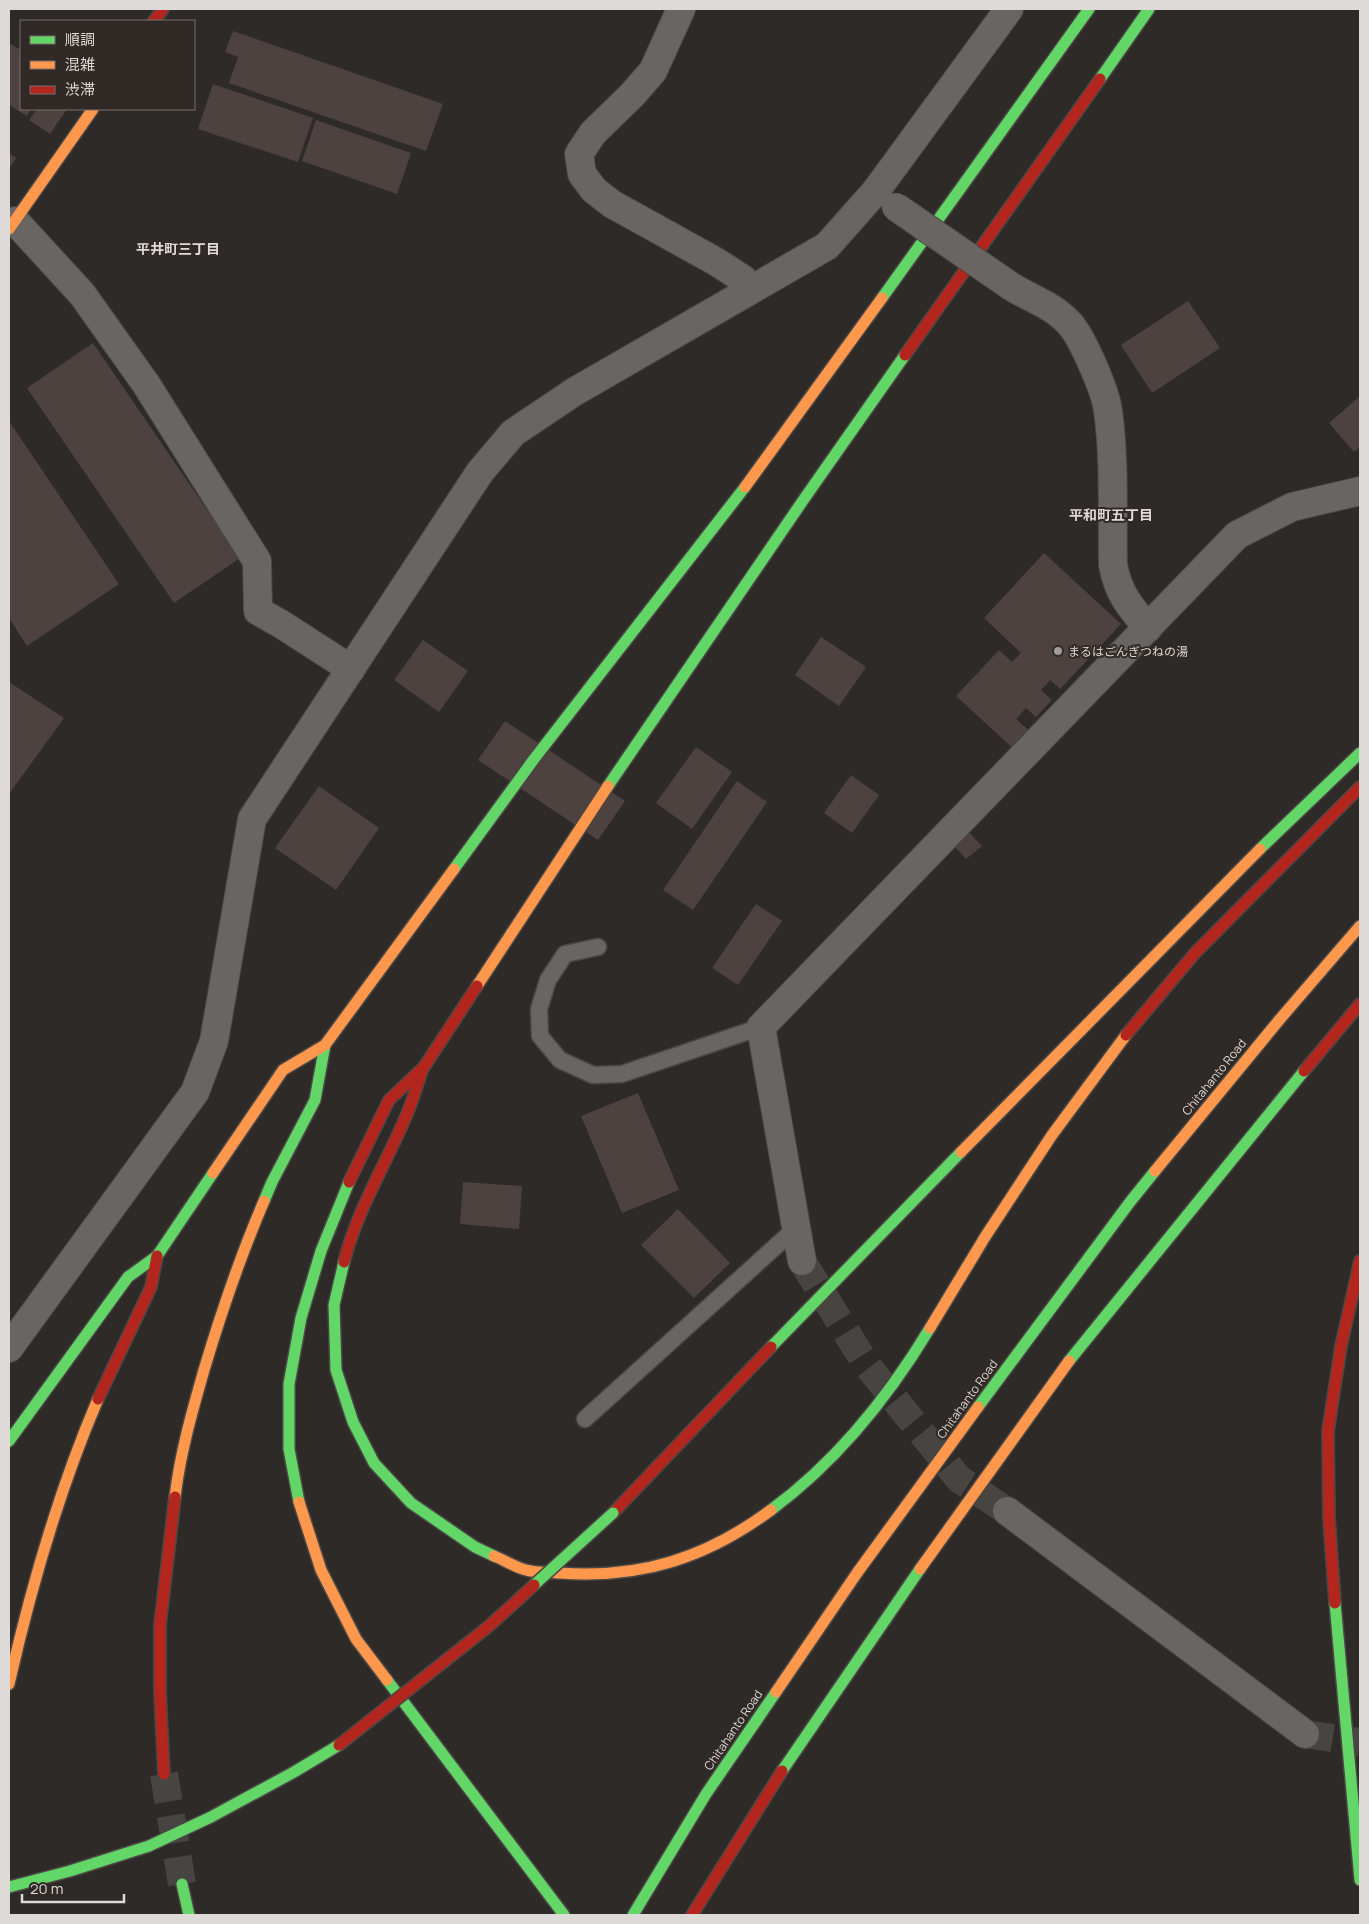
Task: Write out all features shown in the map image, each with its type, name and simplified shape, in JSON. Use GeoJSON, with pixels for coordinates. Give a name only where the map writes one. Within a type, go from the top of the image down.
{"type":"FeatureCollection","features":[{"type":"Feature","properties":{"kind":"main road"},"geometry":{"type":"LineString","coordinates":[[155,20],[163,9]]}},
{"type":"Feature","properties":{"kind":"main road"},"geometry":{"type":"LineString","coordinates":[[9,1441],[128,1276],[156,1256],[283,1070],[325,1045],[534,759],[762,464],[1089,9]]}},
{"type":"Feature","properties":{"kind":"main road"},"geometry":{"type":"LineString","coordinates":[[1150,9],[804,499],[595,805],[424,1067],[407,1114],[372,1186],[348,1247],[334,1305],[336,1370],[353,1422],[374,1463],[411,1503],[475,1547],[526,1570],[590,1575],[651,1568],[701,1552],[748,1528],[790,1496],[840,1447],[878,1405],[918,1348],[985,1237],[1036,1158],[1116,1046],[1195,953],[1360,787]]}},
{"type":"Feature","properties":{"kind":"main road"},"geometry":{"type":"LineString","coordinates":[[12,225],[92,110]]}},
{"type":"Feature","properties":{"kind":"main road"},"geometry":{"type":"LineString","coordinates":[[9,1887],[70,1871],[148,1846],[211,1817],[294,1772],[339,1745],[489,1626],[613,1513],[839,1276],[1268,841],[1360,753]]}},
{"type":"Feature","properties":{"kind":"main road","name":"Chitahanto Road"},"geometry":{"type":"LineString","coordinates":[[633,1915],[706,1794],[852,1581],[1008,1366],[1130,1202],[1280,1019],[1360,926]]}},
{"type":"Feature","properties":{"kind":"main road"},"geometry":{"type":"LineString","coordinates":[[692,1915],[792,1755],[947,1530],[1073,1356],[1334,1033],[1360,1004]]}},
{"type":"Feature","properties":{"kind":"main road"},"geometry":{"type":"LineString","coordinates":[[164,1774],[160,1692],[160,1625],[177,1477],[193,1407],[220,1316],[244,1248],[272,1182],[315,1100],[325,1045]]}},
{"type":"Feature","properties":{"kind":"main road"},"geometry":{"type":"LineString","coordinates":[[424,1067],[389,1100],[350,1179],[321,1252],[301,1318],[288,1384],[289,1448],[298,1499],[321,1570],[356,1639],[564,1915]]}},
{"type":"Feature","properties":{"kind":"main road"},"geometry":{"type":"LineString","coordinates":[[9,1684],[52,1524],[78,1446],[112,1366],[151,1286],[156,1256]]}},
{"type":"Feature","properties":{"kind":"main road"},"geometry":{"type":"LineString","coordinates":[[1360,1261],[1341,1346],[1328,1431],[1329,1518],[1341,1682],[1360,1880]]}},
{"type":"Feature","properties":{"kind":"main road"},"geometry":{"type":"LineString","coordinates":[[182,1884],[189,1915]]}},
{"type":"Feature","properties":{"kind":"street"},"geometry":{"type":"LineString","coordinates":[[682,9],[653,71],[632,95],[593,133],[580,154],[582,174],[594,190],[612,204],[715,261],[742,279],[749,291]]}},
{"type":"Feature","properties":{"kind":"street"},"geometry":{"type":"LineString","coordinates":[[9,1348],[195,1092],[214,1041],[252,819],[480,472],[513,433],[574,392],[827,246],[886,199],[1009,9]]}},
{"type":"Feature","properties":{"kind":"street"},"geometry":{"type":"LineString","coordinates":[[886,199],[1012,287],[1046,304],[1070,324],[1086,350],[1108,409],[1111,451],[1113,564],[1116,579],[1125,601],[1148,628]]}},
{"type":"Feature","properties":{"kind":"street"},"geometry":{"type":"LineString","coordinates":[[12,225],[82,294],[146,384],[257,561],[258,611],[351,669]]}},
{"type":"Feature","properties":{"kind":"street"},"geometry":{"type":"LineString","coordinates":[[802,1261],[761,1027],[1237,536],[1292,507],[1360,491]]}},
{"type":"Feature","properties":{"kind":"street"},"geometry":{"type":"LineString","coordinates":[[1007,1511],[1305,1734]]}},
{"type":"Feature","properties":{"kind":"lane"},"geometry":{"type":"LineString","coordinates":[[598,947],[565,954],[548,980],[538,1009],[540,1036],[560,1060],[593,1075],[622,1074],[761,1027]]}},
{"type":"Feature","properties":{"kind":"lane"},"geometry":{"type":"LineString","coordinates":[[585,1419],[796,1228]]}},
{"type":"Feature","properties":{"kind":"building"},"geometry":{"type":"Polygon","coordinates":[[[233,31],[443,104],[426,151],[229,83],[238,57],[225,52],[233,31]]]}},
{"type":"Feature","properties":{"kind":"building"},"geometry":{"type":"Polygon","coordinates":[[[9,43],[20,49],[20,110],[30,110],[27,116],[9,105],[9,43]]]}},
{"type":"Feature","properties":{"kind":"building"},"geometry":{"type":"Polygon","coordinates":[[[213,84],[313,118],[298,162],[198,129],[213,84]]]}},
{"type":"Feature","properties":{"kind":"building"},"geometry":{"type":"Polygon","coordinates":[[[36,110],[66,110],[50,134],[29,120],[36,110]]]}},
{"type":"Feature","properties":{"kind":"building"},"geometry":{"type":"Polygon","coordinates":[[[316,120],[411,153],[397,194],[302,161],[316,120]]]}},
{"type":"Feature","properties":{"kind":"building"},"geometry":{"type":"Polygon","coordinates":[[[9,153],[16,158],[9,169],[9,153]]]}},
{"type":"Feature","properties":{"kind":"building"},"geometry":{"type":"Polygon","coordinates":[[[1188,301],[1220,348],[1152,393],[1121,345],[1188,301]]]}},
{"type":"Feature","properties":{"kind":"building"},"geometry":{"type":"Polygon","coordinates":[[[93,343],[240,558],[174,603],[27,388],[93,343]]]}},
{"type":"Feature","properties":{"kind":"building"},"geometry":{"type":"Polygon","coordinates":[[[1360,396],[1360,447],[1354,452],[1329,423],[1360,396]]]}},
{"type":"Feature","properties":{"kind":"building"},"geometry":{"type":"Polygon","coordinates":[[[9,421],[119,584],[27,646],[9,618],[9,421]]]}},
{"type":"Feature","properties":{"kind":"building","name":"まるはごんぎつねの湯"},"geometry":{"type":"Polygon","coordinates":[[[1044,553],[1121,624],[1060,689],[1050,680],[1041,690],[1052,700],[1036,717],[1026,708],[1016,719],[1033,734],[1017,752],[956,696],[999,650],[1012,662],[1021,653],[984,618],[1044,553]]]}},
{"type":"Feature","properties":{"kind":"building"},"geometry":{"type":"Polygon","coordinates":[[[821,637],[866,667],[839,706],[795,675],[821,637]]]}},
{"type":"Feature","properties":{"kind":"building"},"geometry":{"type":"Polygon","coordinates":[[[423,640],[468,671],[439,712],[394,680],[423,640]]]}},
{"type":"Feature","properties":{"kind":"building"},"geometry":{"type":"Polygon","coordinates":[[[9,682],[64,718],[9,794],[9,682]]]}},
{"type":"Feature","properties":{"kind":"building"},"geometry":{"type":"Polygon","coordinates":[[[505,721],[625,801],[598,840],[478,760],[505,721]]]}},
{"type":"Feature","properties":{"kind":"building"},"geometry":{"type":"Polygon","coordinates":[[[696,747],[732,772],[692,829],[656,803],[696,747]]]}},
{"type":"Feature","properties":{"kind":"building"},"geometry":{"type":"Polygon","coordinates":[[[851,775],[879,795],[852,833],[824,813],[851,775]]]}},
{"type":"Feature","properties":{"kind":"building"},"geometry":{"type":"Polygon","coordinates":[[[737,781],[767,802],[693,910],[663,890],[737,781]]]}},
{"type":"Feature","properties":{"kind":"building"},"geometry":{"type":"Polygon","coordinates":[[[319,786],[379,828],[336,890],[275,848],[319,786]]]}},
{"type":"Feature","properties":{"kind":"building"},"geometry":{"type":"Polygon","coordinates":[[[969,832],[982,846],[966,859],[954,846],[969,832]]]}},
{"type":"Feature","properties":{"kind":"building"},"geometry":{"type":"Polygon","coordinates":[[[756,904],[782,921],[738,985],[712,968],[756,904]]]}},
{"type":"Feature","properties":{"kind":"building"},"geometry":{"type":"Polygon","coordinates":[[[638,1093],[679,1190],[622,1213],[581,1116],[638,1093]]]}},
{"type":"Feature","properties":{"kind":"building"},"geometry":{"type":"Polygon","coordinates":[[[463,1182],[522,1186],[519,1229],[460,1224],[463,1182]]]}},
{"type":"Feature","properties":{"kind":"building"},"geometry":{"type":"Polygon","coordinates":[[[678,1209],[730,1263],[694,1298],[641,1245],[678,1209]]]}},
{"type":"Feature","properties":{"kind":"tunnel"},"geometry":{"type":"LineString","coordinates":[[802,1261],[866,1364],[959,1479],[1007,1511]]}},
{"type":"Feature","properties":{"kind":"tunnel"},"geometry":{"type":"LineString","coordinates":[[1305,1734],[1360,1742]]}},
{"type":"Feature","properties":{"kind":"tunnel"},"geometry":{"type":"LineString","coordinates":[[164,1774],[182,1884]]}},
{"type":"Feature","properties":{"kind":"traffic: fast"},"geometry":{"type":"LineString","coordinates":[[882,298],[1089,9]]}},
{"type":"Feature","properties":{"kind":"traffic: fast"},"geometry":{"type":"LineString","coordinates":[[1100,79],[1149,9]]}},
{"type":"Feature","properties":{"kind":"traffic: fast"},"geometry":{"type":"LineString","coordinates":[[608,786],[905,355]]}},
{"type":"Feature","properties":{"kind":"traffic: fast"},"geometry":{"type":"LineString","coordinates":[[454,869],[534,759],[745,487]]}},
{"type":"Feature","properties":{"kind":"traffic: fast"},"geometry":{"type":"LineString","coordinates":[[1260,849],[1360,753]]}},
{"type":"Feature","properties":{"kind":"traffic: fast"},"geometry":{"type":"LineString","coordinates":[[264,1201],[315,1100],[325,1045]]}},
{"type":"Feature","properties":{"kind":"traffic: fast"},"geometry":{"type":"LineString","coordinates":[[1069,1361],[1304,1071]]}},
{"type":"Feature","properties":{"kind":"traffic: fast"},"geometry":{"type":"LineString","coordinates":[[771,1347],[961,1152]]}},
{"type":"Feature","properties":{"kind":"traffic: fast"},"geometry":{"type":"LineString","coordinates":[[978,1407],[1155,1171]]}},
{"type":"Feature","properties":{"kind":"traffic: fast"},"geometry":{"type":"LineString","coordinates":[[9,1441],[128,1277],[157,1256],[213,1173]]}},
{"type":"Feature","properties":{"kind":"traffic: fast"},"geometry":{"type":"LineString","coordinates":[[299,1502],[289,1449],[289,1384],[301,1318],[321,1251],[349,1182]]}},
{"type":"Feature","properties":{"kind":"traffic: fast"},"geometry":{"type":"LineString","coordinates":[[344,1262],[334,1305],[336,1370],[353,1422],[374,1463],[411,1503],[475,1547],[494,1556]]}},
{"type":"Feature","properties":{"kind":"traffic: fast"},"geometry":{"type":"LineString","coordinates":[[771,1510],[818,1471],[860,1426],[897,1378],[930,1328]]}},
{"type":"Feature","properties":{"kind":"traffic: fast"},"geometry":{"type":"LineString","coordinates":[[534,1585],[613,1513]]}},
{"type":"Feature","properties":{"kind":"traffic: fast"},"geometry":{"type":"LineString","coordinates":[[782,1771],[920,1569]]}},
{"type":"Feature","properties":{"kind":"traffic: fast"},"geometry":{"type":"LineString","coordinates":[[1335,1603],[1360,1880]]}},
{"type":"Feature","properties":{"kind":"traffic: fast"},"geometry":{"type":"LineString","coordinates":[[387,1680],[564,1915]]}},
{"type":"Feature","properties":{"kind":"traffic: fast"},"geometry":{"type":"LineString","coordinates":[[633,1915],[706,1794],[776,1692]]}},
{"type":"Feature","properties":{"kind":"traffic: fast"},"geometry":{"type":"LineString","coordinates":[[9,1887],[70,1871],[149,1846],[211,1817],[339,1745]]}},
{"type":"Feature","properties":{"kind":"traffic: fast"},"geometry":{"type":"LineString","coordinates":[[182,1884],[189,1915]]}},
{"type":"Feature","properties":{"kind":"traffic: slow"},"geometry":{"type":"LineString","coordinates":[[9,229],[92,110]]}},
{"type":"Feature","properties":{"kind":"traffic: slow"},"geometry":{"type":"LineString","coordinates":[[745,487],[882,298]]}},
{"type":"Feature","properties":{"kind":"traffic: slow"},"geometry":{"type":"LineString","coordinates":[[477,986],[608,786]]}},
{"type":"Feature","properties":{"kind":"traffic: slow"},"geometry":{"type":"LineString","coordinates":[[961,1152],[1260,849]]}},
{"type":"Feature","properties":{"kind":"traffic: slow"},"geometry":{"type":"LineString","coordinates":[[213,1173],[283,1070],[325,1045],[454,869]]}},
{"type":"Feature","properties":{"kind":"traffic: slow"},"geometry":{"type":"LineString","coordinates":[[1155,1171],[1280,1019],[1360,926]]}},
{"type":"Feature","properties":{"kind":"traffic: slow"},"geometry":{"type":"LineString","coordinates":[[930,1328],[985,1237],[1052,1135],[1126,1035]]}},
{"type":"Feature","properties":{"kind":"traffic: slow"},"geometry":{"type":"LineString","coordinates":[[175,1497],[183,1449],[204,1370],[231,1285],[264,1201]]}},
{"type":"Feature","properties":{"kind":"traffic: slow"},"geometry":{"type":"LineString","coordinates":[[920,1569],[1069,1361]]}},
{"type":"Feature","properties":{"kind":"traffic: slow"},"geometry":{"type":"LineString","coordinates":[[9,1684],[47,1539],[71,1468],[98,1399]]}},
{"type":"Feature","properties":{"kind":"traffic: slow"},"geometry":{"type":"LineString","coordinates":[[776,1692],[857,1573],[978,1407]]}},
{"type":"Feature","properties":{"kind":"traffic: slow"},"geometry":{"type":"LineString","coordinates":[[299,1502],[321,1570],[356,1639],[387,1680]]}},
{"type":"Feature","properties":{"kind":"traffic: slow"},"geometry":{"type":"LineString","coordinates":[[494,1556],[522,1569],[538,1572],[590,1574],[645,1568],[697,1553],[747,1527],[771,1510]]}},
{"type":"Feature","properties":{"kind":"traffic: jam"},"geometry":{"type":"LineString","coordinates":[[155,20],[163,9]]}},
{"type":"Feature","properties":{"kind":"traffic: jam"},"geometry":{"type":"LineString","coordinates":[[905,355],[1100,79]]}},
{"type":"Feature","properties":{"kind":"traffic: jam"},"geometry":{"type":"LineString","coordinates":[[1126,1035],[1195,953],[1360,787]]}},
{"type":"Feature","properties":{"kind":"traffic: jam"},"geometry":{"type":"LineString","coordinates":[[349,1182],[389,1100],[424,1067],[477,986]]}},
{"type":"Feature","properties":{"kind":"traffic: jam"},"geometry":{"type":"LineString","coordinates":[[1304,1071],[1360,1004]]}},
{"type":"Feature","properties":{"kind":"traffic: jam"},"geometry":{"type":"LineString","coordinates":[[344,1262],[356,1224],[399,1133],[422,1071]]}},
{"type":"Feature","properties":{"kind":"traffic: jam"},"geometry":{"type":"LineString","coordinates":[[98,1399],[151,1287],[157,1256]]}},
{"type":"Feature","properties":{"kind":"traffic: jam"},"geometry":{"type":"LineString","coordinates":[[1335,1603],[1329,1518],[1328,1431],[1341,1346],[1360,1261]]}},
{"type":"Feature","properties":{"kind":"traffic: jam"},"geometry":{"type":"LineString","coordinates":[[613,1513],[771,1347]]}},
{"type":"Feature","properties":{"kind":"traffic: jam"},"geometry":{"type":"LineString","coordinates":[[164,1774],[160,1692],[160,1625],[175,1497]]}},
{"type":"Feature","properties":{"kind":"traffic: jam"},"geometry":{"type":"LineString","coordinates":[[339,1745],[489,1626],[534,1585]]}},
{"type":"Feature","properties":{"kind":"traffic: jam"},"geometry":{"type":"LineString","coordinates":[[692,1915],[782,1771]]}},
{"type":"Feature","properties":{"kind":"place","name":"まるはごんぎつねの湯"},"geometry":{"type":"Point","coordinates":[1058,651]}},
{"type":"Feature","properties":{"kind":"district","name":"平井町三丁目"},"geometry":{"type":"Point","coordinates":[178,248]}},
{"type":"Feature","properties":{"kind":"district","name":"平和町五丁目"},"geometry":{"type":"Point","coordinates":[1111,514]}}]}
